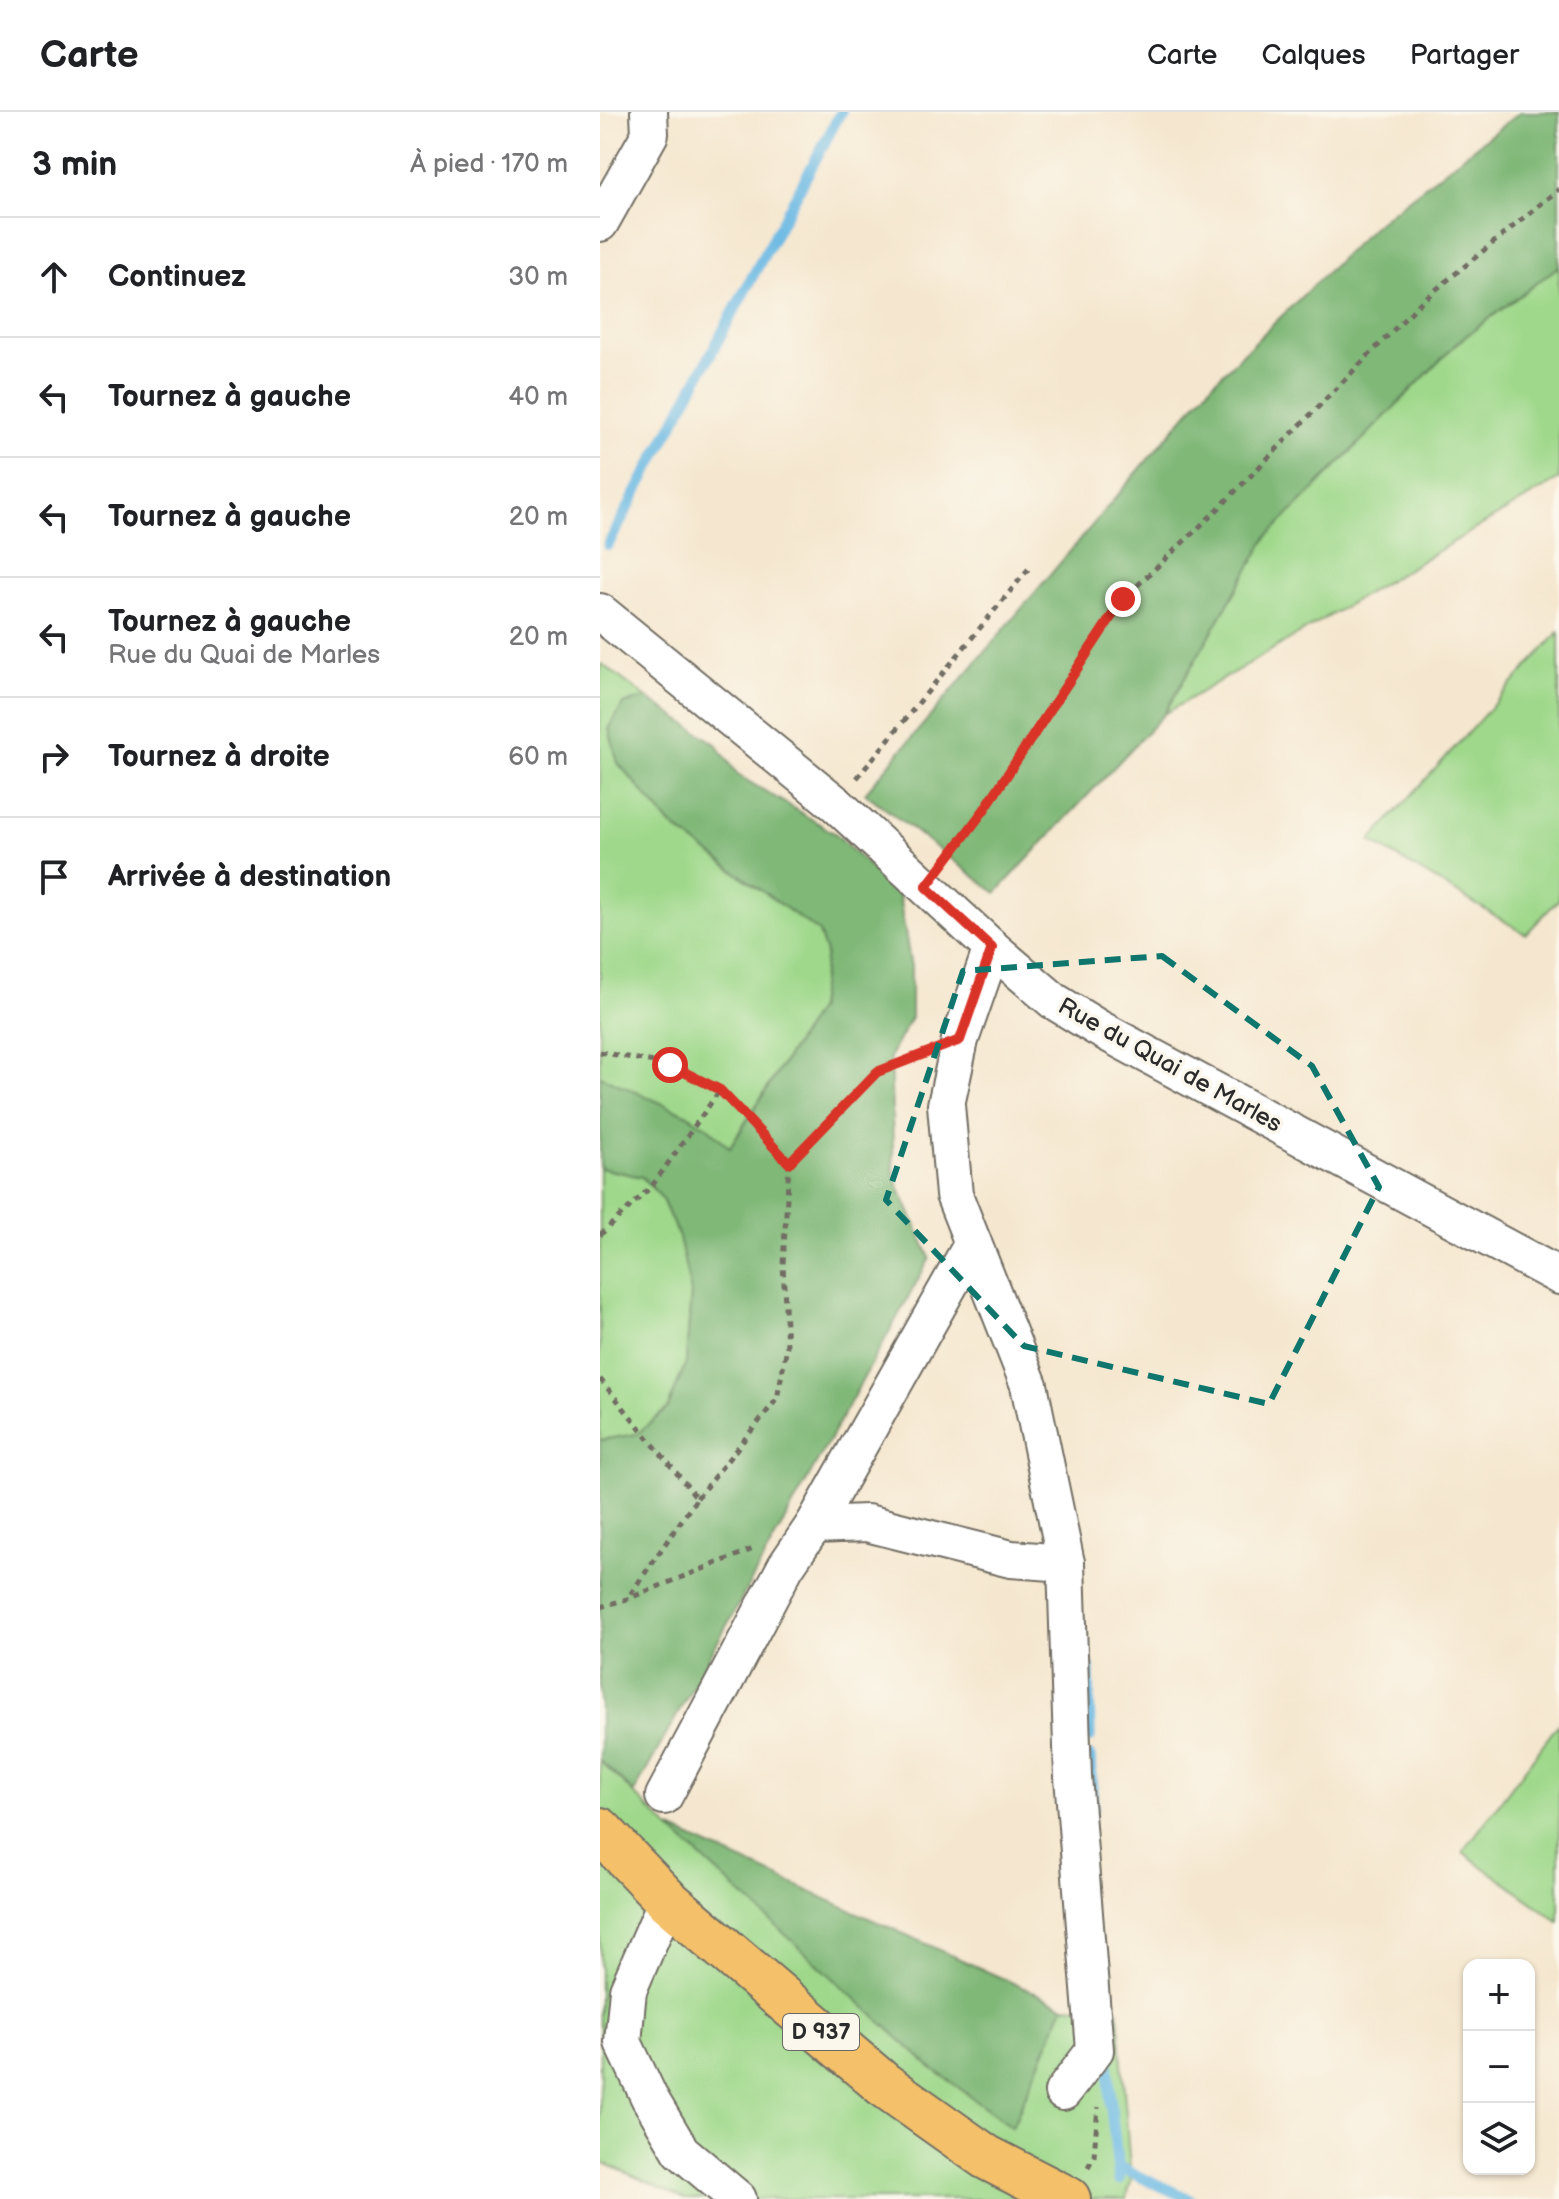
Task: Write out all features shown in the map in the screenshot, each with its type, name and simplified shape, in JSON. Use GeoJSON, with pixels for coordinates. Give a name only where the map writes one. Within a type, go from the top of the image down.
{"type":"FeatureCollection","features":[{"type":"Feature","properties":{"kind":"main road","name":"D 937"},"geometry":{"type":"LineString","coordinates":[[600,1830],[667,1900],[883,2084],[986,2157],[1077,2186]]}},
{"type":"Feature","properties":{"kind":"street"},"geometry":{"type":"LineString","coordinates":[[600,223],[650,134],[649,112]]}},
{"type":"Feature","properties":{"kind":"street","name":"Rue du Quai de Marles"},"geometry":{"type":"LineString","coordinates":[[600,612],[836,804],[1054,1001],[1098,1028],[1559,1276]]}},
{"type":"Feature","properties":{"kind":"street"},"geometry":{"type":"LineString","coordinates":[[992,948],[960,1040],[946,1105],[954,1195],[1029,1385],[1066,1563],[1073,1777],[1095,2050],[1063,2092]]}},
{"type":"Feature","properties":{"kind":"street"},"geometry":{"type":"LineString","coordinates":[[664,1796],[771,1557],[814,1525],[973,1243]]}},
{"type":"Feature","properties":{"kind":"street"},"geometry":{"type":"LineString","coordinates":[[814,1525],[867,1523],[1011,1559],[1066,1563]]}},
{"type":"Feature","properties":{"kind":"street"},"geometry":{"type":"LineString","coordinates":[[667,1900],[614,1995],[623,2042],[649,2097],[681,2151],[738,2199]]}},
{"type":"Feature","properties":{"kind":"path"},"geometry":{"type":"LineString","coordinates":[[926,887],[984,810],[1123,599],[1215,512],[1422,301],[1559,189]]}},
{"type":"Feature","properties":{"kind":"path"},"geometry":{"type":"LineString","coordinates":[[836,804],[1030,567]]}},
{"type":"Feature","properties":{"kind":"path"},"geometry":{"type":"LineString","coordinates":[[627,1599],[697,1498],[777,1399],[787,1347],[783,1264],[789,1163],[877,1072],[960,1040]]}},
{"type":"Feature","properties":{"kind":"path"},"geometry":{"type":"LineString","coordinates":[[600,1052],[670,1065],[720,1090],[789,1163]]}},
{"type":"Feature","properties":{"kind":"path"},"geometry":{"type":"LineString","coordinates":[[600,1235],[652,1186],[720,1090]]}},
{"type":"Feature","properties":{"kind":"path"},"geometry":{"type":"LineString","coordinates":[[600,1379],[697,1498]]}},
{"type":"Feature","properties":{"kind":"path"},"geometry":{"type":"LineString","coordinates":[[600,1607],[771,1557]]}},
{"type":"Feature","properties":{"kind":"path"},"geometry":{"type":"LineString","coordinates":[[1077,2186],[1094,2156],[1099,2116],[1095,2050]]}},
{"type":"Feature","properties":{"kind":"highlighted area"},"geometry":{"type":"Polygon","coordinates":[[[1162,956],[1312,1066],[1379,1187],[1269,1404],[1024,1346],[886,1200],[963,971],[1162,956]]]}},
{"type":"Feature","properties":{"kind":"green space"},"geometry":{"type":"Polygon","coordinates":[[[1520,112],[1559,112],[1559,266],[1458,342],[1267,537],[1164,714],[996,893],[865,793],[1212,384],[1376,224],[1520,112]]]}},
{"type":"Feature","properties":{"kind":"green space"},"geometry":{"type":"Polygon","coordinates":[[[1559,266],[1559,479],[1164,714],[1267,537],[1458,342],[1559,266]]]}},
{"type":"Feature","properties":{"kind":"green space"},"geometry":{"type":"Polygon","coordinates":[[[1559,632],[1559,899],[1526,934],[1370,841],[1559,632]]]}},
{"type":"Feature","properties":{"kind":"green space"},"geometry":{"type":"Polygon","coordinates":[[[602,664],[647,698],[623,704],[671,825],[819,932],[826,953],[818,1008],[729,1148],[710,1129],[600,1076],[602,664]]]}},
{"type":"Feature","properties":{"kind":"green space"},"geometry":{"type":"Polygon","coordinates":[[[647,698],[716,744],[738,775],[836,834],[899,896],[911,967],[911,1017],[890,1056],[894,1176],[930,1258],[634,1793],[600,1761],[600,1440],[637,1434],[668,1408],[686,1363],[691,1292],[679,1237],[661,1197],[642,1177],[600,1168],[600,1076],[686,1114],[710,1129],[730,1148],[818,1008],[826,953],[819,932],[671,825],[618,763],[609,729],[623,704],[647,698]]]}},
{"type":"Feature","properties":{"kind":"green space"},"geometry":{"type":"Polygon","coordinates":[[[600,1168],[642,1177],[661,1197],[679,1237],[691,1292],[686,1363],[668,1408],[637,1434],[600,1440],[600,1168]]]}},
{"type":"Feature","properties":{"kind":"green space"},"geometry":{"type":"Polygon","coordinates":[[[1559,1723],[1559,1922],[1463,1852],[1559,1723]]]}},
{"type":"Feature","properties":{"kind":"green space"},"geometry":{"type":"Polygon","coordinates":[[[600,1761],[669,1828],[1012,2127],[1064,2006],[1118,2009],[1131,2182],[1126,2199],[685,2199],[600,2161],[600,1761]]]}},
{"type":"Feature","properties":{"kind":"green space"},"geometry":{"type":"Polygon","coordinates":[[[669,1828],[1064,2006],[1012,2127],[928,2065],[669,1828]]]}},
{"type":"Feature","properties":{"kind":"waterway"},"geometry":{"type":"LineString","coordinates":[[608,545],[841,112]]}},
{"type":"Feature","properties":{"kind":"waterway"},"geometry":{"type":"LineString","coordinates":[[1089,1667],[1090,1737]]}},
{"type":"Feature","properties":{"kind":"waterway"},"geometry":{"type":"LineString","coordinates":[[1090,1757],[1093,1808]]}},
{"type":"Feature","properties":{"kind":"waterway"},"geometry":{"type":"LineString","coordinates":[[1107,2049],[1119,2180]]}},
{"type":"Feature","properties":{"kind":"waterway"},"geometry":{"type":"LineString","coordinates":[[1118,2167],[1190,2199]]}},
{"type":"Feature","properties":{"kind":"route"},"geometry":{"type":"LineString","coordinates":[[670,1065],[720,1090],[789,1163],[877,1072],[960,1040],[992,948],[926,887],[984,810],[1123,599]]}}]}
